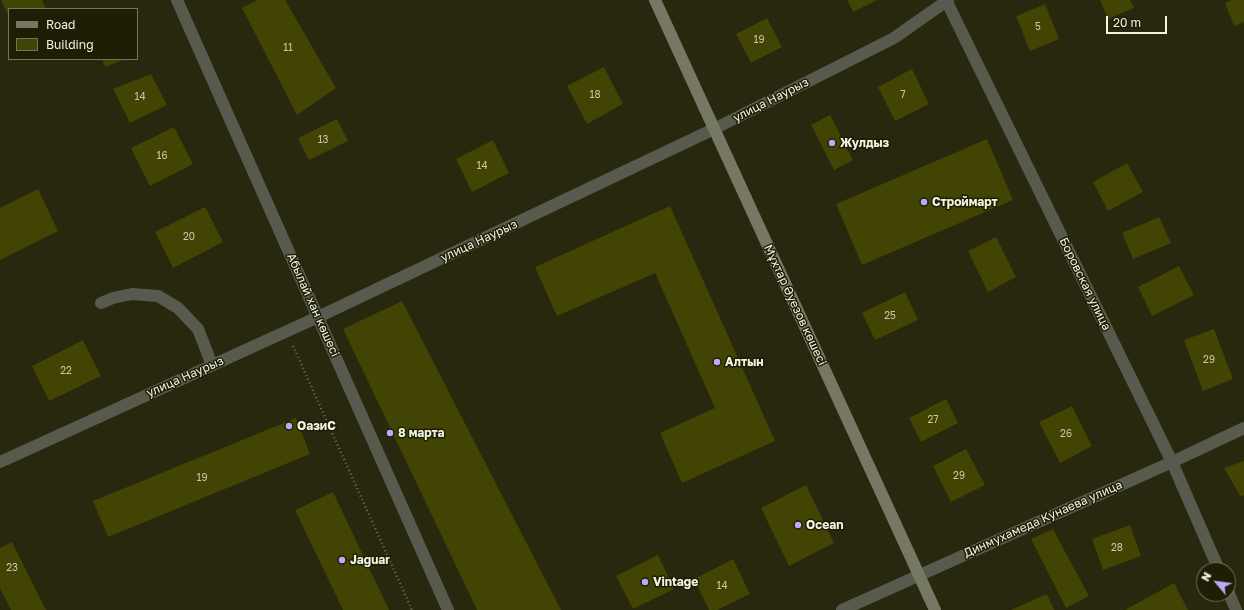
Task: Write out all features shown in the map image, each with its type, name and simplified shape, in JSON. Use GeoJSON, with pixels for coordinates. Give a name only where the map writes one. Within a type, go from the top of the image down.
{"type":"FeatureCollection","features":[{"type":"Feature","properties":{"kind":"main road","name":"Мұхтар Әуезов көшесі"},"geometry":{"type":"LineString","coordinates":[[655,0],[935,610]]}},
{"type":"Feature","properties":{"kind":"street","name":"Абылай хан көшесі"},"geometry":{"type":"LineString","coordinates":[[177,0],[448,610]]}},
{"type":"Feature","properties":{"kind":"street","name":"улица Наурыз"},"geometry":{"type":"LineString","coordinates":[[0,462],[318,317],[714,129],[894,38],[946,0]]}},
{"type":"Feature","properties":{"kind":"street","name":"Боровская улица"},"geometry":{"type":"LineString","coordinates":[[946,0],[1172,462],[1216,562]]}},
{"type":"Feature","properties":{"kind":"street"},"geometry":{"type":"LineString","coordinates":[[100,303],[113,298],[132,294],[158,296],[178,308],[198,329],[212,365]]}},
{"type":"Feature","properties":{"kind":"street","name":"Динмухамеда Кунаева улица"},"geometry":{"type":"LineString","coordinates":[[842,610],[919,574],[1172,462],[1244,428]]}},
{"type":"Feature","properties":{"kind":"path"},"geometry":{"type":"LineString","coordinates":[[286,331],[412,610]]}},
{"type":"Feature","properties":{"kind":"building"},"geometry":{"type":"Polygon","coordinates":[[[1,0],[42,0],[46,8],[8,8],[8,14],[1,0]]]}},
{"type":"Feature","properties":{"kind":"building"},"geometry":{"type":"Polygon","coordinates":[[[257,0],[285,0],[336,88],[297,115],[242,8],[257,0]]]}},
{"type":"Feature","properties":{"kind":"building"},"geometry":{"type":"Polygon","coordinates":[[[847,0],[877,0],[853,12],[847,0]]]}},
{"type":"Feature","properties":{"kind":"building"},"geometry":{"type":"Polygon","coordinates":[[[1100,0],[1130,0],[1134,8],[1108,19],[1100,0]]]}},
{"type":"Feature","properties":{"kind":"building"},"geometry":{"type":"Polygon","coordinates":[[[1232,0],[1244,0],[1244,22],[1234,26],[1225,3],[1232,0]]]}},
{"type":"Feature","properties":{"kind":"building"},"geometry":{"type":"Polygon","coordinates":[[[1045,4],[1059,39],[1030,51],[1016,16],[1045,4]]]}},
{"type":"Feature","properties":{"kind":"building"},"geometry":{"type":"Polygon","coordinates":[[[767,18],[782,47],[751,63],[736,34],[767,18]]]}},
{"type":"Feature","properties":{"kind":"building"},"geometry":{"type":"Polygon","coordinates":[[[102,60],[122,60],[105,67],[102,60]]]}},
{"type":"Feature","properties":{"kind":"building"},"geometry":{"type":"Polygon","coordinates":[[[604,67],[623,104],[587,124],[567,86],[604,67]]]}},
{"type":"Feature","properties":{"kind":"building"},"geometry":{"type":"Polygon","coordinates":[[[912,69],[929,104],[895,121],[878,87],[912,69]]]}},
{"type":"Feature","properties":{"kind":"building"},"geometry":{"type":"Polygon","coordinates":[[[151,74],[167,105],[130,123],[113,89],[151,74]]]}},
{"type":"Feature","properties":{"kind":"building","name":"Жулдыз"},"geometry":{"type":"Polygon","coordinates":[[[830,115],[853,160],[834,170],[811,125],[830,115]]]}},
{"type":"Feature","properties":{"kind":"building"},"geometry":{"type":"Polygon","coordinates":[[[337,119],[348,141],[309,160],[298,138],[337,119]]]}},
{"type":"Feature","properties":{"kind":"building"},"geometry":{"type":"Polygon","coordinates":[[[174,127],[193,164],[150,186],[131,148],[174,127]]]}},
{"type":"Feature","properties":{"kind":"building","name":"Строймарт"},"geometry":{"type":"Polygon","coordinates":[[[987,139],[1013,200],[862,265],[836,204],[987,139]]]}},
{"type":"Feature","properties":{"kind":"building"},"geometry":{"type":"Polygon","coordinates":[[[493,140],[509,173],[472,192],[456,159],[493,140]]]}},
{"type":"Feature","properties":{"kind":"building"},"geometry":{"type":"Polygon","coordinates":[[[1127,163],[1143,192],[1108,211],[1093,182],[1127,163]]]}},
{"type":"Feature","properties":{"kind":"building"},"geometry":{"type":"Polygon","coordinates":[[[38,189],[58,231],[0,260],[0,208],[38,189]]]}},
{"type":"Feature","properties":{"kind":"building","name":"Алтын"},"geometry":{"type":"Polygon","coordinates":[[[670,206],[775,441],[682,483],[660,433],[715,408],[655,273],[557,316],[535,267],[670,206]]]}},
{"type":"Feature","properties":{"kind":"building"},"geometry":{"type":"Polygon","coordinates":[[[205,207],[223,242],[173,268],[155,232],[205,207]]]}},
{"type":"Feature","properties":{"kind":"building"},"geometry":{"type":"Polygon","coordinates":[[[1159,217],[1171,243],[1133,259],[1122,233],[1159,217]]]}},
{"type":"Feature","properties":{"kind":"building"},"geometry":{"type":"Polygon","coordinates":[[[996,237],[1016,277],[988,292],[968,251],[996,237]]]}},
{"type":"Feature","properties":{"kind":"building"},"geometry":{"type":"Polygon","coordinates":[[[1179,266],[1194,295],[1152,316],[1138,287],[1179,266]]]}},
{"type":"Feature","properties":{"kind":"building"},"geometry":{"type":"Polygon","coordinates":[[[905,292],[918,320],[875,340],[862,313],[905,292]]]}},
{"type":"Feature","properties":{"kind":"building"},"geometry":{"type":"Polygon","coordinates":[[[402,301],[561,610],[477,610],[343,329],[402,301]]]}},
{"type":"Feature","properties":{"kind":"building"},"geometry":{"type":"Polygon","coordinates":[[[1214,329],[1233,379],[1203,391],[1184,340],[1214,329]]]}},
{"type":"Feature","properties":{"kind":"building"},"geometry":{"type":"Polygon","coordinates":[[[83,340],[101,376],[49,401],[32,366],[83,340]]]}},
{"type":"Feature","properties":{"kind":"building"},"geometry":{"type":"Polygon","coordinates":[[[946,399],[958,423],[921,442],[909,418],[946,399]]]}},
{"type":"Feature","properties":{"kind":"building"},"geometry":{"type":"Polygon","coordinates":[[[1072,406],[1092,446],[1060,463],[1039,422],[1072,406]]]}},
{"type":"Feature","properties":{"kind":"building"},"geometry":{"type":"Polygon","coordinates":[[[296,418],[310,454],[108,537],[93,501],[296,418]]]}},
{"type":"Feature","properties":{"kind":"building"},"geometry":{"type":"Polygon","coordinates":[[[966,449],[985,485],[951,502],[933,466],[966,449]]]}},
{"type":"Feature","properties":{"kind":"building"},"geometry":{"type":"Polygon","coordinates":[[[1244,461],[1244,495],[1241,497],[1224,468],[1244,461]]]}},
{"type":"Feature","properties":{"kind":"building","name":"Ocean"},"geometry":{"type":"Polygon","coordinates":[[[806,485],[834,543],[789,566],[761,508],[806,485]]]}},
{"type":"Feature","properties":{"kind":"building","name":"Jaguar"},"geometry":{"type":"Polygon","coordinates":[[[333,492],[389,610],[343,610],[295,510],[333,492]]]}},
{"type":"Feature","properties":{"kind":"building"},"geometry":{"type":"Polygon","coordinates":[[[1130,525],[1141,556],[1103,570],[1092,539],[1130,525]]]}},
{"type":"Feature","properties":{"kind":"building"},"geometry":{"type":"Polygon","coordinates":[[[1053,529],[1089,596],[1066,608],[1031,539],[1053,529]]]}},
{"type":"Feature","properties":{"kind":"building"},"geometry":{"type":"Polygon","coordinates":[[[12,542],[46,610],[11,610],[0,588],[0,548],[12,542]]]}},
{"type":"Feature","properties":{"kind":"building","name":"Vintage"},"geometry":{"type":"Polygon","coordinates":[[[658,555],[674,589],[633,609],[616,576],[658,555]]]}},
{"type":"Feature","properties":{"kind":"building"},"geometry":{"type":"Polygon","coordinates":[[[733,559],[750,594],[717,610],[709,610],[694,579],[733,559]]]}},
{"type":"Feature","properties":{"kind":"building"},"geometry":{"type":"Polygon","coordinates":[[[1174,583],[1188,610],[1125,610],[1174,583]]]}},
{"type":"Feature","properties":{"kind":"building"},"geometry":{"type":"Polygon","coordinates":[[[1047,594],[1054,610],[1011,610],[1047,594]]]}},
{"type":"Feature","properties":{"kind":"place","name":"Жулдыз"},"geometry":{"type":"Point","coordinates":[832,143]}},
{"type":"Feature","properties":{"kind":"place","name":"Строймарт"},"geometry":{"type":"Point","coordinates":[924,202]}},
{"type":"Feature","properties":{"kind":"place","name":"Алтын"},"geometry":{"type":"Point","coordinates":[717,362]}},
{"type":"Feature","properties":{"kind":"place","name":"ОазиС"},"geometry":{"type":"Point","coordinates":[289,426]}},
{"type":"Feature","properties":{"kind":"place","name":"8 марта"},"geometry":{"type":"Point","coordinates":[390,433]}},
{"type":"Feature","properties":{"kind":"place","name":"Ocean"},"geometry":{"type":"Point","coordinates":[798,525]}},
{"type":"Feature","properties":{"kind":"place","name":"Jaguar"},"geometry":{"type":"Point","coordinates":[342,560]}},
{"type":"Feature","properties":{"kind":"place","name":"Vintage"},"geometry":{"type":"Point","coordinates":[645,582]}}]}
